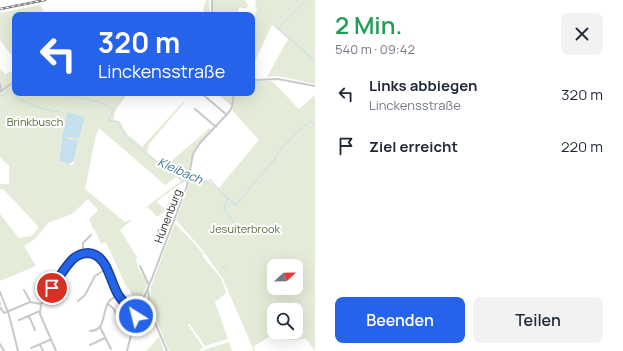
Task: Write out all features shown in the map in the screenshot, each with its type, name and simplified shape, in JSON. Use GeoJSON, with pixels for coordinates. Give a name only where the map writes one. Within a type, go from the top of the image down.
{"type":"FeatureCollection","features":[{"type":"Feature","properties":{"kind":"street"},"geometry":{"type":"LineString","coordinates":[[212,0],[212,12]]}},
{"type":"Feature","properties":{"kind":"street"},"geometry":{"type":"LineString","coordinates":[[255,80],[284,79],[315,86]]}},
{"type":"Feature","properties":{"kind":"street"},"geometry":{"type":"LineString","coordinates":[[0,84],[1,91],[12,83]]}},
{"type":"Feature","properties":{"kind":"street"},"geometry":{"type":"LineString","coordinates":[[205,96],[227,115]]}},
{"type":"Feature","properties":{"kind":"street","name":"Hünenburg"},"geometry":{"type":"LineString","coordinates":[[127,351],[138,311],[186,191],[191,159],[195,150],[232,110],[234,96]]}},
{"type":"Feature","properties":{"kind":"street"},"geometry":{"type":"LineString","coordinates":[[194,108],[216,127]]}},
{"type":"Feature","properties":{"kind":"street"},"geometry":{"type":"LineString","coordinates":[[83,254],[83,243],[91,235]]}},
{"type":"Feature","properties":{"kind":"street"},"geometry":{"type":"LineString","coordinates":[[56,351],[40,314],[41,304],[72,260],[83,254],[91,254],[102,261],[118,295],[124,302],[138,311]]}},
{"type":"Feature","properties":{"kind":"street","name":"Hünenburg"},"geometry":{"type":"LineString","coordinates":[[140,266],[149,286],[148,305],[167,351]]}},
{"type":"Feature","properties":{"kind":"street"},"geometry":{"type":"LineString","coordinates":[[78,301],[85,295],[95,276],[106,269]]}},
{"type":"Feature","properties":{"kind":"street"},"geometry":{"type":"LineString","coordinates":[[41,287],[46,296]]}},
{"type":"Feature","properties":{"kind":"street"},"geometry":{"type":"LineString","coordinates":[[24,290],[30,302]]}},
{"type":"Feature","properties":{"kind":"street"},"geometry":{"type":"LineString","coordinates":[[0,292],[8,312],[18,351]]}},
{"type":"Feature","properties":{"kind":"street"},"geometry":{"type":"LineString","coordinates":[[90,331],[95,330],[100,326],[108,304],[111,299],[118,295]]}},
{"type":"Feature","properties":{"kind":"street"},"geometry":{"type":"LineString","coordinates":[[0,308],[2,313],[8,312],[30,302],[41,304]]}},
{"type":"Feature","properties":{"kind":"street"},"geometry":{"type":"LineString","coordinates":[[108,304],[113,308],[120,320]]}},
{"type":"Feature","properties":{"kind":"street"},"geometry":{"type":"LineString","coordinates":[[19,320],[40,311]]}},
{"type":"Feature","properties":{"kind":"street"},"geometry":{"type":"LineString","coordinates":[[28,316],[35,330]]}},
{"type":"Feature","properties":{"kind":"street"},"geometry":{"type":"LineString","coordinates":[[100,326],[111,349]]}},
{"type":"Feature","properties":{"kind":"street"},"geometry":{"type":"LineString","coordinates":[[90,345],[105,338]]}},
{"type":"Feature","properties":{"kind":"street"},"geometry":{"type":"LineString","coordinates":[[31,348],[51,339]]}},
{"type":"Feature","properties":{"kind":"street"},"geometry":{"type":"LineString","coordinates":[[0,344],[4,351]]}},
{"type":"Feature","properties":{"kind":"street"},"geometry":{"type":"LineString","coordinates":[[40,344],[42,351]]}},
{"type":"Feature","properties":{"kind":"green space"},"geometry":{"type":"Polygon","coordinates":[[[206,0],[209,0],[210,12],[203,12],[206,0]]]}},
{"type":"Feature","properties":{"kind":"green space"},"geometry":{"type":"Polygon","coordinates":[[[213,0],[244,0],[248,4],[246,9],[239,7],[238,12],[213,12],[213,0]]]}},
{"type":"Feature","properties":{"kind":"green space"},"geometry":{"type":"Polygon","coordinates":[[[256,0],[315,0],[315,84],[278,76],[267,77],[288,39],[272,25],[255,61],[255,15],[257,8],[255,7],[256,0]]]}},
{"type":"Feature","properties":{"kind":"green space"},"geometry":{"type":"Polygon","coordinates":[[[40,5],[44,12],[12,12],[12,56],[0,40],[0,13],[40,5]]]}},
{"type":"Feature","properties":{"kind":"green space"},"geometry":{"type":"Polygon","coordinates":[[[0,69],[5,74],[12,71],[12,82],[0,91],[0,69]]]}},
{"type":"Feature","properties":{"kind":"green space","name":"Jesuiterbrook"},"geometry":{"type":"Polygon","coordinates":[[[255,81],[272,81],[299,109],[315,95],[315,351],[306,339],[294,340],[286,339],[303,339],[303,303],[267,303],[267,338],[254,346],[254,351],[223,279],[204,252],[176,220],[187,191],[191,175],[211,182],[219,188],[259,140],[232,110],[233,107],[220,96],[255,96],[255,81]]]}},
{"type":"Feature","properties":{"kind":"green space","name":"Brinkbusch"},"geometry":{"type":"Polygon","coordinates":[[[12,84],[12,96],[126,96],[115,111],[114,120],[120,122],[127,134],[142,147],[183,102],[184,103],[149,144],[147,153],[160,163],[169,163],[209,128],[212,130],[200,143],[191,158],[187,181],[180,184],[157,201],[163,208],[174,199],[167,210],[157,217],[148,207],[145,208],[181,181],[176,177],[165,185],[99,128],[96,135],[85,189],[125,222],[133,219],[120,230],[137,257],[136,260],[138,268],[148,283],[138,304],[125,284],[106,242],[101,244],[95,230],[94,231],[89,219],[98,210],[88,199],[72,214],[48,223],[36,238],[24,246],[36,266],[0,281],[0,214],[19,238],[32,236],[38,226],[3,189],[0,189],[0,184],[9,184],[9,166],[0,157],[0,93],[12,84]],[[67,112],[59,161],[72,165],[74,164],[78,142],[65,137],[83,116],[67,112]]]}},
{"type":"Feature","properties":{"kind":"green space"},"geometry":{"type":"Polygon","coordinates":[[[175,223],[203,253],[203,257],[221,278],[226,293],[215,302],[228,339],[205,346],[189,323],[188,325],[203,347],[199,351],[169,351],[150,306],[151,286],[175,223]]]}},
{"type":"Feature","properties":{"kind":"green space"},"geometry":{"type":"Polygon","coordinates":[[[159,337],[164,351],[146,351],[159,337]]]}},
{"type":"Feature","properties":{"kind":"green space"},"geometry":{"type":"Polygon","coordinates":[[[229,342],[232,351],[203,351],[204,350],[229,342]]]}},
{"type":"Feature","properties":{"kind":"water"},"geometry":{"type":"Polygon","coordinates":[[[67,112],[83,116],[84,120],[79,138],[66,137],[70,140],[75,139],[78,142],[74,161],[69,164],[59,161],[67,112]]]}},
{"type":"Feature","properties":{"kind":"waterway"},"geometry":{"type":"LineString","coordinates":[[280,26],[305,1]]}},
{"type":"Feature","properties":{"kind":"waterway"},"geometry":{"type":"LineString","coordinates":[[278,28],[315,61]]}},
{"type":"Feature","properties":{"kind":"waterway","name":"Kleibach"},"geometry":{"type":"LineString","coordinates":[[0,96],[4,95],[12,87]]}},
{"type":"Feature","properties":{"kind":"waterway"},"geometry":{"type":"LineString","coordinates":[[15,96],[37,107],[60,112]]}},
{"type":"Feature","properties":{"kind":"waterway","name":"Kleibach"},"geometry":{"type":"LineString","coordinates":[[70,96],[75,97]]}},
{"type":"Feature","properties":{"kind":"waterway","name":"Kleibach"},"geometry":{"type":"LineString","coordinates":[[77,97],[99,102],[114,110],[108,120],[118,122],[123,132],[132,142],[160,164],[169,164],[196,179],[198,182],[204,183],[207,180],[211,180],[222,194],[233,202],[235,206],[275,160],[276,156],[290,140],[310,121],[315,125]]}},
{"type":"Feature","properties":{"kind":"waterway"},"geometry":{"type":"LineString","coordinates":[[227,198],[224,209],[234,223],[234,228]]}},
{"type":"Feature","properties":{"kind":"waterway"},"geometry":{"type":"LineString","coordinates":[[222,267],[226,266]]}},
{"type":"Feature","properties":{"kind":"waterway"},"geometry":{"type":"LineString","coordinates":[[0,301],[2,309]]}},
{"type":"Feature","properties":{"kind":"railway"},"geometry":{"type":"LineString","coordinates":[[0,9],[45,0]]}},
{"type":"Feature","properties":{"kind":"route"},"geometry":{"type":"LineString","coordinates":[[52,288],[72,260],[83,254],[93,254],[103,262],[115,290],[121,299],[132,308],[138,310],[136,316]]}}]}
